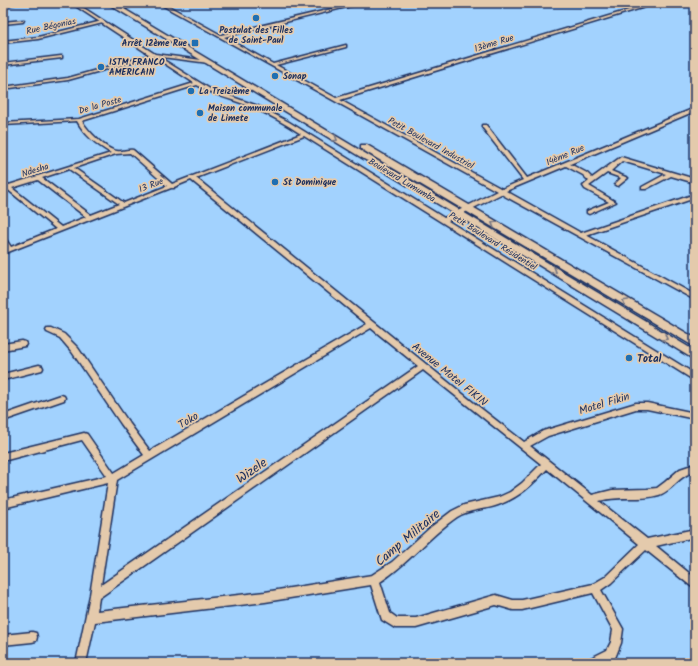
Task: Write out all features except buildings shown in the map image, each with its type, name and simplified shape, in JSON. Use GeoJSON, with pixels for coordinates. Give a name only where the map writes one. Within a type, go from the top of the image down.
{"type":"FeatureCollection","features":[{"type":"Feature","properties":{"kind":"highway","name":"Boulevard Lumumba"},"geometry":{"type":"LineString","coordinates":[[110,3],[122,6],[218,60],[242,76],[695,343]]}},
{"type":"Feature","properties":{"kind":"highway","name":"Boulevard Lumumba"},"geometry":{"type":"LineString","coordinates":[[122,6],[209,62],[695,356]]}},
{"type":"Feature","properties":{"kind":"street"},"geometry":{"type":"LineString","coordinates":[[3,6],[16,3]]}},
{"type":"Feature","properties":{"kind":"street","name":"Petit Boulevard Résidentiel"},"geometry":{"type":"LineString","coordinates":[[73,3],[208,90],[256,107],[278,117],[695,378]]}},
{"type":"Feature","properties":{"kind":"street"},"geometry":{"type":"LineString","coordinates":[[122,6],[142,3]]}},
{"type":"Feature","properties":{"kind":"street","name":"Petit Boulevard Industriel"},"geometry":{"type":"LineString","coordinates":[[160,3],[695,298]]}},
{"type":"Feature","properties":{"kind":"street"},"geometry":{"type":"LineString","coordinates":[[221,36],[361,3]]}},
{"type":"Feature","properties":{"kind":"street","name":"13ème Rue"},"geometry":{"type":"LineString","coordinates":[[336,100],[656,3]]}},
{"type":"Feature","properties":{"kind":"street"},"geometry":{"type":"LineString","coordinates":[[3,23],[23,21]]}},
{"type":"Feature","properties":{"kind":"street","name":"Rue Bégonias"},"geometry":{"type":"LineString","coordinates":[[3,42],[38,38],[102,22]]}},
{"type":"Feature","properties":{"kind":"street"},"geometry":{"type":"LineString","coordinates":[[273,65],[345,46]]}},
{"type":"Feature","properties":{"kind":"street"},"geometry":{"type":"LineString","coordinates":[[3,88],[68,79],[154,55],[209,62]]}},
{"type":"Feature","properties":{"kind":"street"},"geometry":{"type":"LineString","coordinates":[[3,64],[61,57]]}},
{"type":"Feature","properties":{"kind":"street","name":"De la Poste"},"geometry":{"type":"LineString","coordinates":[[3,124],[79,120],[198,83]]}},
{"type":"Feature","properties":{"kind":"street","name":"14ème Rue"},"geometry":{"type":"LineString","coordinates":[[443,221],[526,180],[695,109]]}},
{"type":"Feature","properties":{"kind":"street"},"geometry":{"type":"LineString","coordinates":[[79,120],[83,128],[98,143],[115,153]]}},
{"type":"Feature","properties":{"kind":"street"},"geometry":{"type":"LineString","coordinates":[[484,126],[526,180]]}},
{"type":"Feature","properties":{"kind":"street","name":"13 Rue"},"geometry":{"type":"LineString","coordinates":[[3,252],[304,134]]}},
{"type":"Feature","properties":{"kind":"street","name":"Ndesha"},"geometry":{"type":"LineString","coordinates":[[6,188],[128,150],[131,150],[172,187]]}},
{"type":"Feature","properties":{"kind":"street"},"geometry":{"type":"LineString","coordinates":[[589,212],[613,202],[587,188],[586,186],[621,159],[695,181]]}},
{"type":"Feature","properties":{"kind":"street"},"geometry":{"type":"LineString","coordinates":[[566,164],[586,174],[592,181]]}},
{"type":"Feature","properties":{"kind":"street"},"geometry":{"type":"LineString","coordinates":[[71,168],[124,205]]}},
{"type":"Feature","properties":{"kind":"street"},"geometry":{"type":"LineString","coordinates":[[607,171],[625,178],[618,184]]}},
{"type":"Feature","properties":{"kind":"street"},"geometry":{"type":"LineString","coordinates":[[644,188],[670,174]]}},
{"type":"Feature","properties":{"kind":"street"},"geometry":{"type":"LineString","coordinates":[[39,178],[90,218]]}},
{"type":"Feature","properties":{"kind":"street","name":"Avenue Motel FIKIN"},"geometry":{"type":"LineString","coordinates":[[193,178],[423,366],[591,499],[695,584]]}},
{"type":"Feature","properties":{"kind":"street"},"geometry":{"type":"LineString","coordinates":[[3,183],[6,188],[61,230]]}},
{"type":"Feature","properties":{"kind":"street"},"geometry":{"type":"LineString","coordinates":[[580,235],[695,196]]}},
{"type":"Feature","properties":{"kind":"street"},"geometry":{"type":"LineString","coordinates":[[3,239],[10,249]]}},
{"type":"Feature","properties":{"kind":"street","name":"Toko"},"geometry":{"type":"LineString","coordinates":[[3,504],[113,478],[372,324]]}},
{"type":"Feature","properties":{"kind":"street"},"geometry":{"type":"LineString","coordinates":[[49,330],[62,336],[75,350],[149,456]]}},
{"type":"Feature","properties":{"kind":"street"},"geometry":{"type":"LineString","coordinates":[[3,347],[22,344]]}},
{"type":"Feature","properties":{"kind":"street","name":"Wizele"},"geometry":{"type":"LineString","coordinates":[[95,595],[423,366]]}},
{"type":"Feature","properties":{"kind":"street"},"geometry":{"type":"LineString","coordinates":[[3,377],[39,368]]}},
{"type":"Feature","properties":{"kind":"street"},"geometry":{"type":"LineString","coordinates":[[3,418],[61,398]]}},
{"type":"Feature","properties":{"kind":"street","name":"Motel Fikin"},"geometry":{"type":"LineString","coordinates":[[524,446],[540,435],[552,430],[636,406],[647,406],[695,416]]}},
{"type":"Feature","properties":{"kind":"street"},"geometry":{"type":"LineString","coordinates":[[3,457],[84,436],[113,478],[95,595],[80,663]]}},
{"type":"Feature","properties":{"kind":"street","name":"Camp Militaire"},"geometry":{"type":"LineString","coordinates":[[547,464],[522,490],[514,495],[500,501],[456,512],[402,561],[386,574],[374,580],[386,616],[395,623],[416,623],[496,600],[513,605],[522,605],[595,588],[608,580],[646,544]]}},
{"type":"Feature","properties":{"kind":"street"},"geometry":{"type":"LineString","coordinates":[[591,499],[612,494],[652,493],[660,490],[680,473],[688,469],[695,468]]}},
{"type":"Feature","properties":{"kind":"street"},"geometry":{"type":"LineString","coordinates":[[646,544],[695,532]]}},
{"type":"Feature","properties":{"kind":"street"},"geometry":{"type":"LineString","coordinates":[[90,617],[265,597],[374,580]]}},
{"type":"Feature","properties":{"kind":"street"},"geometry":{"type":"LineString","coordinates":[[593,663],[611,654],[616,643],[618,629],[595,588]]}},
{"type":"Feature","properties":{"kind":"street"},"geometry":{"type":"LineString","coordinates":[[3,640],[32,637]]}},
{"type":"Feature","properties":{"kind":"water"},"geometry":{"type":"Polygon","coordinates":[[[3,3],[695,3],[695,663],[3,663],[3,3]]]}},
{"type":"Feature","properties":{"kind":"place","name":"Postulat des Filles de Saint-Paul"},"geometry":{"type":"Point","coordinates":[256,18]}},
{"type":"Feature","properties":{"kind":"place","name":"Arrêt 12ème Rue"},"geometry":{"type":"Point","coordinates":[195,43]}},
{"type":"Feature","properties":{"kind":"place","name":"ISTM FRANCO AMERICAIN"},"geometry":{"type":"Point","coordinates":[101,67]}},
{"type":"Feature","properties":{"kind":"place","name":"Sonap"},"geometry":{"type":"Point","coordinates":[275,76]}},
{"type":"Feature","properties":{"kind":"place","name":"La Treizième"},"geometry":{"type":"Point","coordinates":[191,91]}},
{"type":"Feature","properties":{"kind":"place","name":"Maison communale de Limete"},"geometry":{"type":"Point","coordinates":[200,113]}},
{"type":"Feature","properties":{"kind":"place","name":"St Dominique"},"geometry":{"type":"Point","coordinates":[275,182]}},
{"type":"Feature","properties":{"kind":"place","name":"Total"},"geometry":{"type":"Point","coordinates":[629,358]}}]}
